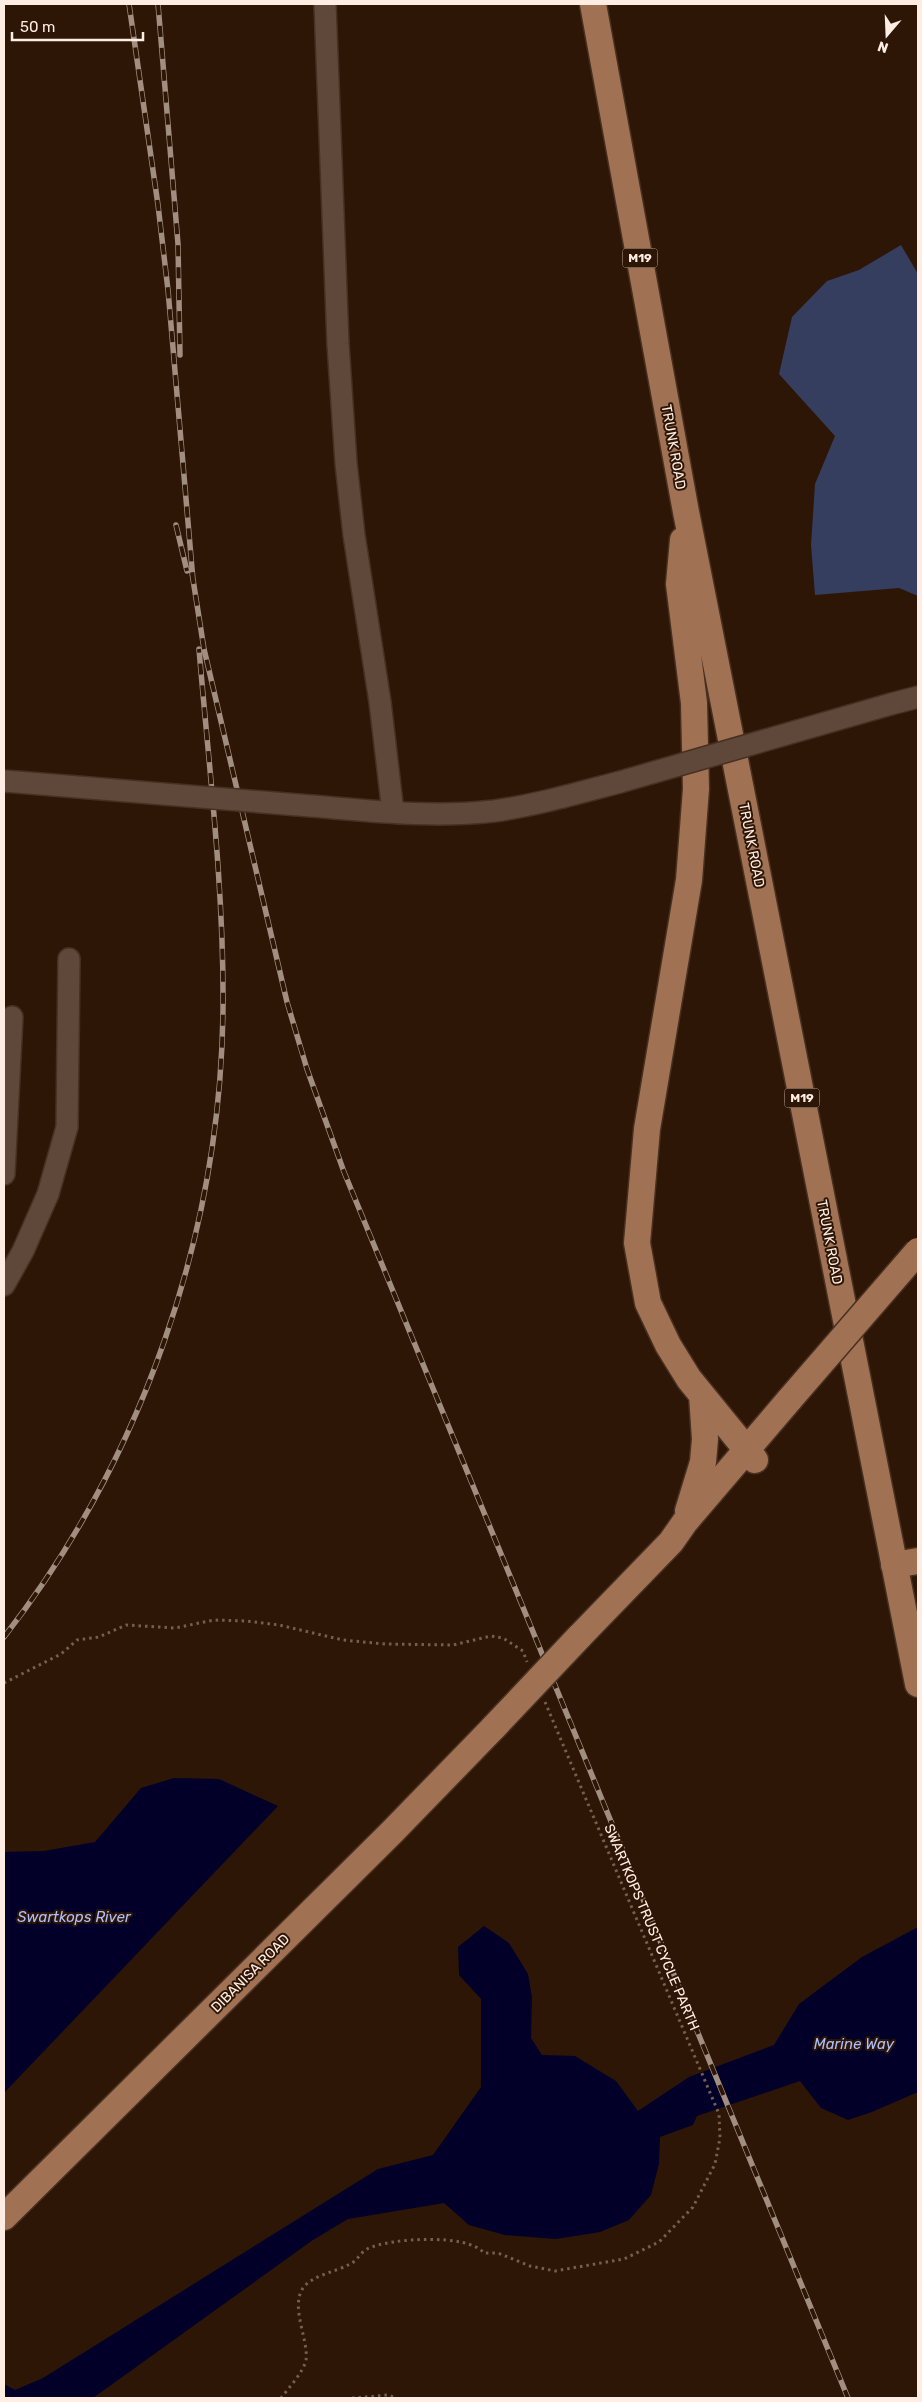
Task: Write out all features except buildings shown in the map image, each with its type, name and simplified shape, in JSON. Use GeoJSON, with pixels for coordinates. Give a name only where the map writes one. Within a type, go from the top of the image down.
{"type":"FeatureCollection","features":[{"type":"Feature","properties":{"kind":"main road","name":"TRUNK ROAD"},"geometry":{"type":"LineString","coordinates":[[594,4],[686,512],[906,1563],[918,1684]]}},
{"type":"Feature","properties":{"kind":"main road"},"geometry":{"type":"LineString","coordinates":[[686,512],[679,584],[694,703],[696,789],[689,880],[647,1129],[637,1243],[641,1274],[648,1303],[668,1345],[702,1395],[750,1455]]}},
{"type":"Feature","properties":{"kind":"main road"},"geometry":{"type":"LineString","coordinates":[[796,1405],[918,1251]]}},
{"type":"Feature","properties":{"kind":"main road"},"geometry":{"type":"LineString","coordinates":[[796,1405],[918,1278]]}},
{"type":"Feature","properties":{"kind":"main road"},"geometry":{"type":"LineString","coordinates":[[678,1532],[703,1462],[705,1432],[702,1395]]}},
{"type":"Feature","properties":{"kind":"main road","name":"DIBANISA ROAD"},"geometry":{"type":"LineString","coordinates":[[4,2217],[392,1832],[494,1727],[796,1405]]}},
{"type":"Feature","properties":{"kind":"street"},"geometry":{"type":"LineString","coordinates":[[325,4],[338,344],[346,464],[354,535],[380,702],[393,812]]}},
{"type":"Feature","properties":{"kind":"street"},"geometry":{"type":"LineString","coordinates":[[4,781],[393,812],[427,814],[493,811],[535,804],[620,782],[918,697]]}},
{"type":"Feature","properties":{"kind":"street"},"geometry":{"type":"LineString","coordinates":[[4,1285],[23,1251],[48,1194],[67,1126],[69,960]]}},
{"type":"Feature","properties":{"kind":"street"},"geometry":{"type":"LineString","coordinates":[[4,1174],[12,1017]]}},
{"type":"Feature","properties":{"kind":"path"},"geometry":{"type":"LineString","coordinates":[[4,1683],[61,1654],[77,1640],[99,1637],[126,1625],[175,1628],[214,1620],[279,1625],[343,1640],[385,1644],[453,1645],[491,1636],[503,1638],[523,1651],[531,1670]]}},
{"type":"Feature","properties":{"kind":"path","name":"SWARTKOPS TRUST CYCLE PARTH"},"geometry":{"type":"LineString","coordinates":[[281,2398],[294,2383],[306,2360],[298,2308],[302,2289],[313,2280],[352,2264],[366,2249],[413,2240],[452,2239],[480,2248],[484,2253],[498,2253],[530,2266],[555,2271],[624,2259],[659,2242],[693,2207],[715,2164],[720,2138],[719,2114],[542,1697]]}},
{"type":"Feature","properties":{"kind":"path"},"geometry":{"type":"LineString","coordinates":[[352,2398],[388,2395],[396,2398]]}},
{"type":"Feature","properties":{"kind":"shaded area"},"geometry":{"type":"Polygon","coordinates":[[[901,245],[918,274],[918,596],[899,588],[815,595],[811,545],[815,484],[835,436],[779,374],[792,317],[827,281],[859,270],[901,245]]]}},
{"type":"Feature","properties":{"kind":"water","name":"Swartkops River"},"geometry":{"type":"Polygon","coordinates":[[[174,1778],[219,1779],[278,1806],[4,2093],[4,1852],[44,1851],[95,1842],[141,1788],[174,1778]]]}},
{"type":"Feature","properties":{"kind":"water","name":"Marine Way"},"geometry":{"type":"Polygon","coordinates":[[[484,1926],[509,1943],[528,1974],[532,1997],[531,2038],[542,2055],[575,2056],[616,2081],[638,2111],[689,2077],[774,2045],[799,2004],[862,1957],[918,1927],[918,2092],[848,2120],[821,2108],[800,2081],[697,2116],[693,2125],[660,2137],[659,2164],[651,2195],[629,2220],[600,2232],[556,2239],[505,2235],[469,2225],[444,2203],[348,2219],[313,2240],[93,2398],[4,2398],[4,2384],[15,2390],[43,2378],[378,2169],[433,2155],[481,2087],[481,1999],[459,1975],[458,1947],[484,1926]]]}},
{"type":"Feature","properties":{"kind":"railway"},"geometry":{"type":"LineString","coordinates":[[129,4],[158,205],[168,290],[193,580]]}},
{"type":"Feature","properties":{"kind":"railway"},"geometry":{"type":"LineString","coordinates":[[158,4],[178,244],[180,355]]}},
{"type":"Feature","properties":{"kind":"railway"},"geometry":{"type":"LineString","coordinates":[[176,525],[187,571]]}},
{"type":"Feature","properties":{"kind":"railway"},"geometry":{"type":"LineString","coordinates":[[192,573],[204,649],[287,1002],[307,1069],[344,1172],[848,2398]]}},
{"type":"Feature","properties":{"kind":"railway"},"geometry":{"type":"LineString","coordinates":[[4,1637],[53,1568],[96,1496],[133,1420],[165,1340],[189,1259],[207,1176],[219,1092],[223,963],[215,828],[199,649]]}}]}
